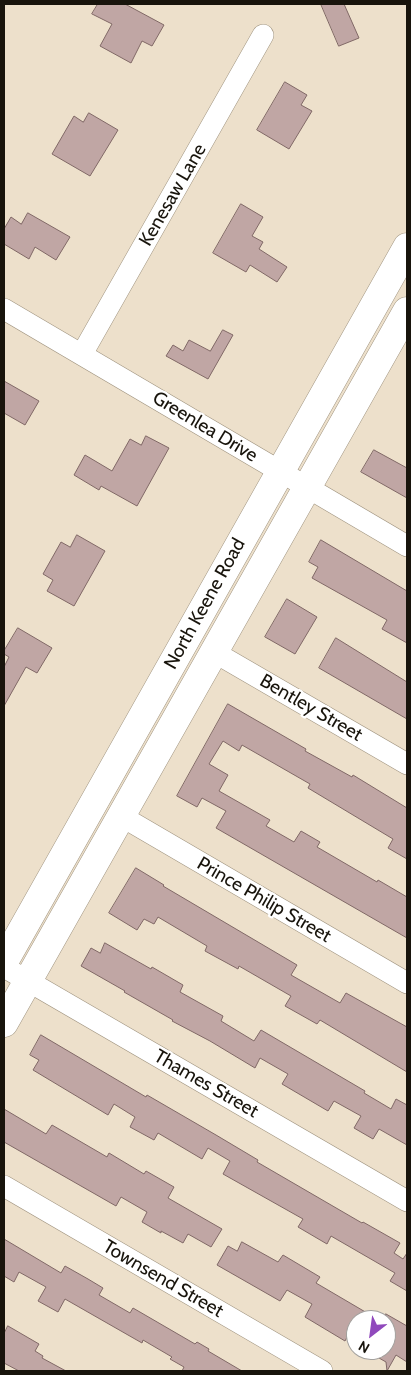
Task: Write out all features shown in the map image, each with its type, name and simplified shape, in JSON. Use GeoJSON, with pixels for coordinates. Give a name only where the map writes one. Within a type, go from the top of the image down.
{"type":"FeatureCollection","features":[{"type":"Feature","properties":{"kind":"main road","name":"North Keene Road"},"geometry":{"type":"LineString","coordinates":[[4,962],[407,247]]}},
{"type":"Feature","properties":{"kind":"main road","name":"North Keene Road"},"geometry":{"type":"LineString","coordinates":[[4,1023],[307,487],[405,320]]}},
{"type":"Feature","properties":{"kind":"street","name":"Kenesaw Lane"},"geometry":{"type":"LineString","coordinates":[[82,354],[263,35]]}},
{"type":"Feature","properties":{"kind":"street","name":"Greenlea Drive"},"geometry":{"type":"LineString","coordinates":[[4,308],[407,546]]}},
{"type":"Feature","properties":{"kind":"street","name":"Bentley Street"},"geometry":{"type":"LineString","coordinates":[[214,652],[407,764]]}},
{"type":"Feature","properties":{"kind":"street","name":"Prince Philip Street"},"geometry":{"type":"LineString","coordinates":[[121,816],[407,983]]}},
{"type":"Feature","properties":{"kind":"street","name":"Thames Street"},"geometry":{"type":"LineString","coordinates":[[4,967],[407,1202]]}},
{"type":"Feature","properties":{"kind":"street","name":"Townsend Street"},"geometry":{"type":"LineString","coordinates":[[4,1186],[322,1371]]}},
{"type":"Feature","properties":{"kind":"building"},"geometry":{"type":"Polygon","coordinates":[[[98,4],[125,4],[164,25],[152,46],[142,41],[131,63],[100,46],[112,24],[92,14],[98,4]]]}},
{"type":"Feature","properties":{"kind":"building"},"geometry":{"type":"Polygon","coordinates":[[[321,4],[344,4],[359,38],[339,46],[321,4]]]}},
{"type":"Feature","properties":{"kind":"building"},"geometry":{"type":"Polygon","coordinates":[[[285,82],[307,95],[301,105],[312,111],[289,149],[257,130],[285,82]]]}},
{"type":"Feature","properties":{"kind":"building"},"geometry":{"type":"Polygon","coordinates":[[[89,113],[118,130],[90,176],[52,154],[74,116],[83,122],[89,113]]]}},
{"type":"Feature","properties":{"kind":"building"},"geometry":{"type":"Polygon","coordinates":[[[241,204],[263,217],[252,236],[263,242],[259,249],[287,267],[277,282],[250,265],[246,272],[213,253],[241,204]]]}},
{"type":"Feature","properties":{"kind":"building"},"geometry":{"type":"Polygon","coordinates":[[[28,213],[70,237],[56,260],[35,247],[29,259],[4,244],[4,229],[11,217],[21,224],[28,213]]]}},
{"type":"Feature","properties":{"kind":"building"},"geometry":{"type":"Polygon","coordinates":[[[223,330],[233,335],[208,379],[166,356],[173,345],[183,351],[189,340],[210,351],[223,330]]]}},
{"type":"Feature","properties":{"kind":"building"},"geometry":{"type":"Polygon","coordinates":[[[4,381],[39,401],[25,425],[4,413],[4,381]]]}},
{"type":"Feature","properties":{"kind":"building"},"geometry":{"type":"Polygon","coordinates":[[[146,436],[169,448],[137,506],[101,486],[99,490],[74,475],[85,455],[112,471],[130,439],[141,445],[146,436]]]}},
{"type":"Feature","properties":{"kind":"building"},"geometry":{"type":"Polygon","coordinates":[[[374,450],[407,468],[407,498],[361,472],[374,450]]]}},
{"type":"Feature","properties":{"kind":"building"},"geometry":{"type":"Polygon","coordinates":[[[77,535],[105,551],[74,606],[47,591],[53,580],[43,574],[61,542],[70,547],[77,535]]]}},
{"type":"Feature","properties":{"kind":"building"},"geometry":{"type":"Polygon","coordinates":[[[321,540],[407,591],[407,643],[382,629],[387,620],[312,578],[318,567],[309,562],[321,540]]]}},
{"type":"Feature","properties":{"kind":"building"},"geometry":{"type":"Polygon","coordinates":[[[287,599],[317,617],[295,654],[265,637],[287,599]]]}},
{"type":"Feature","properties":{"kind":"building"},"geometry":{"type":"Polygon","coordinates":[[[18,628],[52,648],[37,673],[26,667],[4,706],[4,667],[9,657],[4,654],[4,651],[18,628]]]}},
{"type":"Feature","properties":{"kind":"building"},"geometry":{"type":"Polygon","coordinates":[[[336,638],[407,682],[407,719],[319,668],[336,638]]]}},
{"type":"Feature","properties":{"kind":"building"},"geometry":{"type":"Polygon","coordinates":[[[228,704],[306,749],[305,751],[352,777],[353,775],[407,808],[407,859],[388,848],[393,839],[308,788],[310,784],[242,745],[239,751],[223,741],[209,764],[228,775],[219,791],[270,820],[266,826],[294,842],[301,831],[320,842],[317,847],[407,897],[407,938],[216,828],[226,811],[202,798],[197,807],[177,796],[228,704]]]}},
{"type":"Feature","properties":{"kind":"building"},"geometry":{"type":"Polygon","coordinates":[[[136,868],[297,965],[291,975],[340,1003],[346,993],[407,1027],[407,1072],[320,1020],[317,1024],[285,1006],[291,996],[239,966],[238,969],[205,951],[207,946],[158,917],[154,924],[144,919],[137,930],[109,913],[136,868]]]}},
{"type":"Feature","properties":{"kind":"building"},"geometry":{"type":"Polygon","coordinates":[[[105,943],[183,985],[180,992],[223,1016],[221,1021],[254,1041],[261,1030],[365,1091],[364,1093],[391,1109],[396,1099],[407,1105],[407,1145],[379,1129],[373,1139],[354,1128],[361,1116],[334,1101],[328,1111],[282,1084],[288,1074],[260,1058],[255,1068],[81,966],[91,948],[100,953],[105,943]]]}},
{"type":"Feature","properties":{"kind":"building"},"geometry":{"type":"Polygon","coordinates":[[[41,1035],[146,1097],[147,1095],[216,1135],[258,1160],[257,1162],[362,1223],[400,1243],[394,1253],[403,1259],[407,1253],[407,1291],[390,1281],[395,1273],[331,1236],[327,1244],[298,1227],[303,1219],[223,1174],[230,1161],[208,1148],[202,1159],[158,1133],[154,1140],[130,1127],[135,1117],[114,1104],[108,1115],[33,1070],[39,1060],[30,1055],[41,1035]]]}},
{"type":"Feature","properties":{"kind":"building"},"geometry":{"type":"Polygon","coordinates":[[[4,1109],[46,1134],[52,1125],[107,1157],[109,1153],[144,1174],[146,1171],[174,1187],[168,1198],[222,1229],[211,1247],[188,1234],[183,1243],[161,1231],[161,1233],[142,1222],[147,1212],[121,1197],[116,1206],[4,1142],[4,1109]]]}},
{"type":"Feature","properties":{"kind":"building"},"geometry":{"type":"Polygon","coordinates":[[[4,1239],[61,1273],[65,1266],[103,1288],[99,1295],[130,1313],[133,1308],[195,1344],[197,1342],[209,1349],[208,1351],[242,1371],[182,1371],[184,1367],[170,1359],[172,1357],[143,1340],[142,1343],[65,1299],[58,1312],[38,1301],[46,1287],[19,1272],[14,1282],[4,1276],[4,1239]]]}},
{"type":"Feature","properties":{"kind":"building"},"geometry":{"type":"Polygon","coordinates":[[[242,1242],[278,1262],[283,1255],[320,1277],[316,1283],[362,1310],[346,1310],[345,1341],[305,1317],[312,1304],[287,1290],[280,1301],[217,1265],[228,1246],[237,1251],[242,1242]]]}},
{"type":"Feature","properties":{"kind":"building"},"geometry":{"type":"Polygon","coordinates":[[[396,1320],[407,1326],[407,1362],[396,1355],[396,1320]]]}},
{"type":"Feature","properties":{"kind":"building"},"geometry":{"type":"Polygon","coordinates":[[[8,1326],[39,1344],[35,1351],[43,1356],[42,1358],[66,1371],[19,1371],[4,1363],[4,1334],[8,1326]]]}},
{"type":"Feature","properties":{"kind":"building"},"geometry":{"type":"Polygon","coordinates":[[[382,1360],[393,1360],[387,1371],[386,1362],[382,1360]]]}}]}
